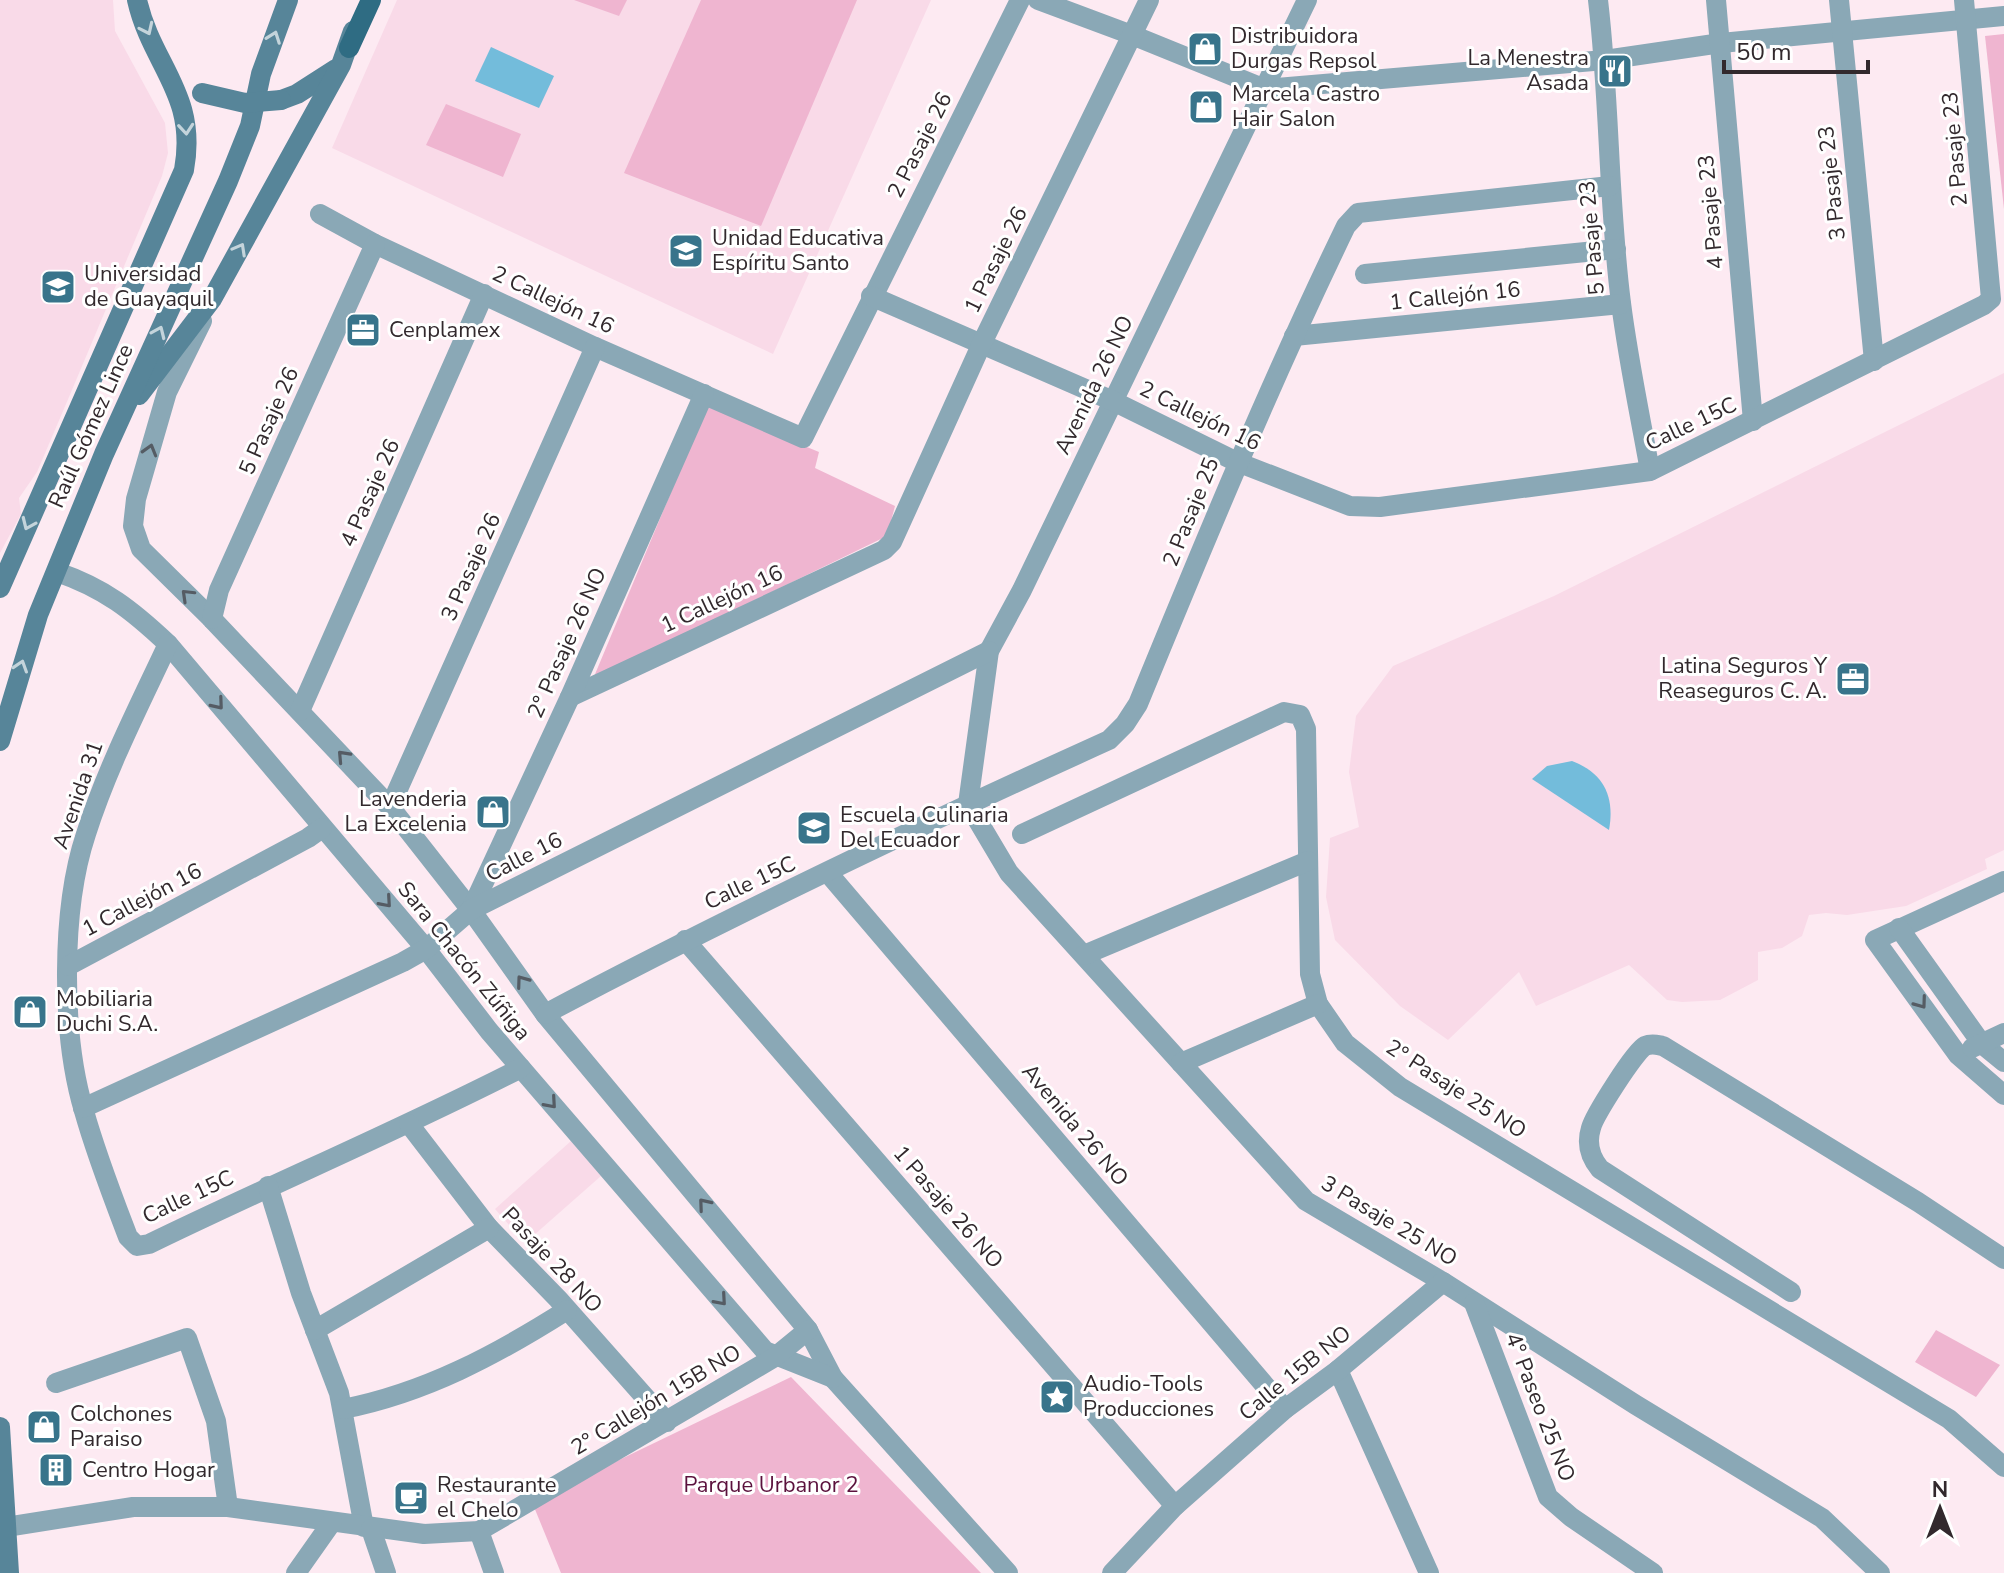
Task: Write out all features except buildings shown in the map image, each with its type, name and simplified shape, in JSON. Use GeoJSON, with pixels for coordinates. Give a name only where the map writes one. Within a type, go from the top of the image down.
{"type":"FeatureCollection","features":[{"type":"Feature","properties":{"kind":"main road","name":"Raúl Gómez Lince"},"geometry":{"type":"LineString","coordinates":[[0,588],[184,170],[188,152],[186,117],[181,99],[142,23],[137,0]]}},
{"type":"Feature","properties":{"kind":"main road","name":"Raúl Gómez Lince"},"geometry":{"type":"LineString","coordinates":[[0,741],[4,719],[38,615],[104,454],[250,126],[261,74],[288,0]]}},
{"type":"Feature","properties":{"kind":"main road"},"geometry":{"type":"LineString","coordinates":[[104,454],[135,401],[212,299],[345,57],[363,1]]}},
{"type":"Feature","properties":{"kind":"main road"},"geometry":{"type":"LineString","coordinates":[[160,56],[174,74],[202,93],[245,103],[281,100],[297,94],[345,57]]}},
{"type":"Feature","properties":{"kind":"main road"},"geometry":{"type":"LineString","coordinates":[[0,1427],[9,1573]]}},
{"type":"Feature","properties":{"kind":"street","name":"2 Pasaje 26"},"geometry":{"type":"LineString","coordinates":[[799,438],[806,436],[871,296],[1020,0]]}},
{"type":"Feature","properties":{"kind":"street"},"geometry":{"type":"LineString","coordinates":[[1038,0],[1265,89],[1605,60],[1721,43],[2004,16]]}},
{"type":"Feature","properties":{"kind":"street","name":"1 Pasaje 26"},"geometry":{"type":"LineString","coordinates":[[892,542],[982,343],[1149,0]]}},
{"type":"Feature","properties":{"kind":"street","name":"Avenida 26 NO"},"geometry":{"type":"LineString","coordinates":[[968,804],[989,651],[1022,590],[1307,0]]}},
{"type":"Feature","properties":{"kind":"street","name":"5 Pasaje 23"},"geometry":{"type":"LineString","coordinates":[[1598,0],[1605,60],[1610,186],[1621,304],[1650,471]]}},
{"type":"Feature","properties":{"kind":"street","name":"4 Pasaje 23"},"geometry":{"type":"LineString","coordinates":[[1716,0],[1753,421]]}},
{"type":"Feature","properties":{"kind":"street","name":"3 Pasaje 23"},"geometry":{"type":"LineString","coordinates":[[1839,0],[1874,361]]}},
{"type":"Feature","properties":{"kind":"street","name":"2 Pasaje 23"},"geometry":{"type":"LineString","coordinates":[[1964,0],[1993,294]]}},
{"type":"Feature","properties":{"kind":"street","name":"2 Pasaje 25"},"geometry":{"type":"LineString","coordinates":[[1138,704],[1237,462],[1346,226],[1358,213],[1610,186]]}},
{"type":"Feature","properties":{"kind":"street","name":"2 Callejón 16"},"geometry":{"type":"LineString","coordinates":[[320,214],[375,244],[595,347],[799,438]]}},
{"type":"Feature","properties":{"kind":"street","name":"5 Pasaje 26"},"geometry":{"type":"LineString","coordinates":[[212,619],[219,590],[375,244]]}},
{"type":"Feature","properties":{"kind":"street"},"geometry":{"type":"LineString","coordinates":[[1365,274],[1616,249]]}},
{"type":"Feature","properties":{"kind":"street","name":"4 Pasaje 26"},"geometry":{"type":"LineString","coordinates":[[300,711],[484,294]]}},
{"type":"Feature","properties":{"kind":"street","name":"Calle 15C"},"geometry":{"type":"LineString","coordinates":[[1380,507],[1650,471],[1984,305],[1993,294]]}},
{"type":"Feature","properties":{"kind":"street","name":"2 Callejón 16"},"geometry":{"type":"LineString","coordinates":[[871,296],[1113,401],[1237,462],[1350,506],[1380,507]]}},
{"type":"Feature","properties":{"kind":"street","name":"Sara Chacón Zúñiga"},"geometry":{"type":"LineString","coordinates":[[212,299],[167,392],[136,499],[133,526],[141,549],[212,619],[390,807],[471,910],[545,1014],[808,1330],[833,1378],[1008,1573]]}},
{"type":"Feature","properties":{"kind":"street","name":"1 Callejón 16"},"geometry":{"type":"LineString","coordinates":[[1294,336],[1621,304]]}},
{"type":"Feature","properties":{"kind":"street","name":"3 Pasaje 26"},"geometry":{"type":"LineString","coordinates":[[390,807],[595,347]]}},
{"type":"Feature","properties":{"kind":"street","name":"2° Pasaje 26 NO"},"geometry":{"type":"LineString","coordinates":[[471,910],[570,697],[704,394]]}},
{"type":"Feature","properties":{"kind":"street","name":"1 Callejón 16"},"geometry":{"type":"LineString","coordinates":[[570,697],[884,550],[892,542]]}},
{"type":"Feature","properties":{"kind":"street","name":"Sara Chacón Zúñiga"},"geometry":{"type":"LineString","coordinates":[[57,572],[111,596],[136,613],[168,644],[426,949],[521,1068],[765,1351],[833,1378]]}},
{"type":"Feature","properties":{"kind":"street","name":"Avenida 31"},"geometry":{"type":"LineString","coordinates":[[137,1246],[128,1237],[83,1108],[70,1035],[68,966],[72,897],[85,835],[122,742],[168,644]]}},
{"type":"Feature","properties":{"kind":"street","name":"Calle 16"},"geometry":{"type":"LineString","coordinates":[[83,1108],[403,962],[426,949],[471,910],[989,651]]}},
{"type":"Feature","properties":{"kind":"street","name":"Calle 15C"},"geometry":{"type":"LineString","coordinates":[[545,1014],[685,940],[1109,740],[1125,724],[1138,704]]}},
{"type":"Feature","properties":{"kind":"street","name":"2° Pasaje 25 NO"},"geometry":{"type":"LineString","coordinates":[[1022,834],[1284,712],[1300,715],[1306,729],[1310,974],[1318,1004],[1345,1043],[1400,1087],[1949,1419],[2004,1467]]}},
{"type":"Feature","properties":{"kind":"street","name":"3 Pasaje 25 NO"},"geometry":{"type":"LineString","coordinates":[[968,804],[1009,873],[1306,1201],[1443,1282],[1822,1518],[1880,1573]]}},
{"type":"Feature","properties":{"kind":"street","name":"1 Callejón 16"},"geometry":{"type":"LineString","coordinates":[[68,966],[322,828]]}},
{"type":"Feature","properties":{"kind":"street"},"geometry":{"type":"LineString","coordinates":[[1084,955],[1308,861]]}},
{"type":"Feature","properties":{"kind":"street","name":"Avenida 26 NO"},"geometry":{"type":"LineString","coordinates":[[828,873],[1285,1409]]}},
{"type":"Feature","properties":{"kind":"street"},"geometry":{"type":"LineString","coordinates":[[2004,881],[1875,940],[1958,1055],[2004,1095]]}},
{"type":"Feature","properties":{"kind":"street"},"geometry":{"type":"LineString","coordinates":[[1899,928],[1982,1044],[2004,1062]]}},
{"type":"Feature","properties":{"kind":"street","name":"1 Pasaje 26 NO"},"geometry":{"type":"LineString","coordinates":[[685,940],[1175,1506]]}},
{"type":"Feature","properties":{"kind":"street"},"geometry":{"type":"LineString","coordinates":[[1181,1063],[1318,1004]]}},
{"type":"Feature","properties":{"kind":"street"},"geometry":{"type":"LineString","coordinates":[[1958,1055],[2004,1033]]}},
{"type":"Feature","properties":{"kind":"street"},"geometry":{"type":"LineString","coordinates":[[1791,1292],[1600,1169],[1591,1158],[1591,1126],[1630,1061],[1642,1047],[1652,1044],[1663,1046],[1918,1202],[2004,1259]]}},
{"type":"Feature","properties":{"kind":"street","name":"Calle 15C"},"geometry":{"type":"LineString","coordinates":[[137,1246],[149,1244],[268,1186],[409,1124],[521,1068]]}},
{"type":"Feature","properties":{"kind":"street","name":"Pasaje 28 NO"},"geometry":{"type":"LineString","coordinates":[[409,1124],[489,1228],[667,1422]]}},
{"type":"Feature","properties":{"kind":"street"},"geometry":{"type":"LineString","coordinates":[[268,1186],[301,1293],[339,1393],[368,1528],[386,1573]]}},
{"type":"Feature","properties":{"kind":"street"},"geometry":{"type":"LineString","coordinates":[[315,1330],[489,1228]]}},
{"type":"Feature","properties":{"kind":"street","name":"Calle 15B NO"},"geometry":{"type":"LineString","coordinates":[[1112,1573],[1175,1506],[1285,1409],[1338,1370],[1443,1282]]}},
{"type":"Feature","properties":{"kind":"street","name":"4° Paseo 25 NO"},"geometry":{"type":"LineString","coordinates":[[1474,1303],[1548,1497],[1571,1517],[1653,1573]]}},
{"type":"Feature","properties":{"kind":"street"},"geometry":{"type":"LineString","coordinates":[[343,1409],[400,1396],[489,1358],[567,1310]]}},
{"type":"Feature","properties":{"kind":"street","name":"2° Callejón 15B NO"},"geometry":{"type":"LineString","coordinates":[[6,1527],[133,1507],[228,1507],[424,1534],[479,1531],[775,1357],[808,1330]]}},
{"type":"Feature","properties":{"kind":"street"},"geometry":{"type":"LineString","coordinates":[[56,1383],[187,1338],[216,1421],[228,1507]]}},
{"type":"Feature","properties":{"kind":"street"},"geometry":{"type":"LineString","coordinates":[[1338,1370],[1429,1573]]}},
{"type":"Feature","properties":{"kind":"street"},"geometry":{"type":"LineString","coordinates":[[296,1573],[332,1522]]}},
{"type":"Feature","properties":{"kind":"street"},"geometry":{"type":"LineString","coordinates":[[479,1531],[494,1573]]}},
{"type":"Feature","properties":{"kind":"shaded area","name":"Universidad de Guayaquil"},"geometry":{"type":"Polygon","coordinates":[[[0,0],[113,0],[115,31],[165,123],[168,153],[162,176],[37,472],[19,498],[21,514],[0,553],[0,0]]]}},
{"type":"Feature","properties":{"kind":"shaded area","name":"Unidad Educativa Espíritu Santo"},"geometry":{"type":"Polygon","coordinates":[[[397,0],[931,0],[773,354],[332,148],[397,0]]]}},
{"type":"Feature","properties":{"kind":"shaded area"},"geometry":{"type":"Polygon","coordinates":[[[2004,373],[2004,850],[1985,859],[1987,869],[1906,906],[1847,915],[1809,915],[1802,936],[1782,948],[1758,952],[1758,980],[1720,1000],[1667,1000],[1629,965],[1536,1006],[1519,972],[1448,1040],[1400,1006],[1335,940],[1326,897],[1330,838],[1359,827],[1349,772],[1356,716],[1393,666],[1554,596],[2004,373]]]}},
{"type":"Feature","properties":{"kind":"shaded area"},"geometry":{"type":"Polygon","coordinates":[[[571,1141],[601,1176],[525,1243],[495,1209],[571,1141]]]}},
{"type":"Feature","properties":{"kind":"green space"},"geometry":{"type":"Polygon","coordinates":[[[574,0],[627,0],[619,16],[574,0]]]}},
{"type":"Feature","properties":{"kind":"green space"},"geometry":{"type":"Polygon","coordinates":[[[701,0],[857,0],[761,226],[624,173],[701,0]]]}},
{"type":"Feature","properties":{"kind":"green space"},"geometry":{"type":"Polygon","coordinates":[[[2004,34],[2004,209],[1985,36],[2004,34]]]}},
{"type":"Feature","properties":{"kind":"green space"},"geometry":{"type":"Polygon","coordinates":[[[446,104],[521,134],[503,177],[426,145],[446,104]]]}},
{"type":"Feature","properties":{"kind":"green space"},"geometry":{"type":"Polygon","coordinates":[[[707,406],[819,452],[815,468],[895,506],[887,536],[593,679],[707,406]]]}},
{"type":"Feature","properties":{"kind":"green space"},"geometry":{"type":"Polygon","coordinates":[[[1936,1330],[2000,1365],[1976,1397],[1915,1362],[1936,1330]]]}},
{"type":"Feature","properties":{"kind":"green space","name":"Parque Urbanor 2"},"geometry":{"type":"Polygon","coordinates":[[[791,1377],[981,1573],[561,1573],[532,1502],[791,1377]]]}},
{"type":"Feature","properties":{"kind":"water"},"geometry":{"type":"Polygon","coordinates":[[[491,47],[554,76],[539,108],[475,81],[491,47]]]}},
{"type":"Feature","properties":{"kind":"water"},"geometry":{"type":"Polygon","coordinates":[[[1572,761],[1592,772],[1605,788],[1610,807],[1609,830],[1532,779],[1547,766],[1572,761]]]}},
{"type":"Feature","properties":{"kind":"place","name":"Distribuidora Durgas Repsol"},"geometry":{"type":"Point","coordinates":[1205,49]}},
{"type":"Feature","properties":{"kind":"place","name":"La Menestra Asada"},"geometry":{"type":"Point","coordinates":[1615,71]}},
{"type":"Feature","properties":{"kind":"place","name":"Marcela Castro Hair Salon"},"geometry":{"type":"Point","coordinates":[1206,107]}},
{"type":"Feature","properties":{"kind":"place","name":"Unidad Educativa Espíritu Santo"},"geometry":{"type":"Point","coordinates":[686,251]}},
{"type":"Feature","properties":{"kind":"place","name":"Universidad de Guayaquil"},"geometry":{"type":"Point","coordinates":[58,287]}},
{"type":"Feature","properties":{"kind":"place","name":"Cenplamex"},"geometry":{"type":"Point","coordinates":[363,330]}},
{"type":"Feature","properties":{"kind":"place","name":"Latina Seguros Y Reaseguros C. A."},"geometry":{"type":"Point","coordinates":[1853,679]}},
{"type":"Feature","properties":{"kind":"place","name":"Lavenderia La Excelenia"},"geometry":{"type":"Point","coordinates":[493,812]}},
{"type":"Feature","properties":{"kind":"place","name":"Escuela Culinaria Del Ecuador"},"geometry":{"type":"Point","coordinates":[814,828]}},
{"type":"Feature","properties":{"kind":"place","name":"Mobiliaria Duchi S.A."},"geometry":{"type":"Point","coordinates":[30,1012]}},
{"type":"Feature","properties":{"kind":"place","name":"Audio-Tools Producciones"},"geometry":{"type":"Point","coordinates":[1057,1397]}},
{"type":"Feature","properties":{"kind":"place","name":"Colchones Paraiso"},"geometry":{"type":"Point","coordinates":[44,1427]}},
{"type":"Feature","properties":{"kind":"place","name":"Centro Hogar"},"geometry":{"type":"Point","coordinates":[56,1470]}},
{"type":"Feature","properties":{"kind":"place","name":"Restaurante el Chelo"},"geometry":{"type":"Point","coordinates":[411,1498]}}]}
